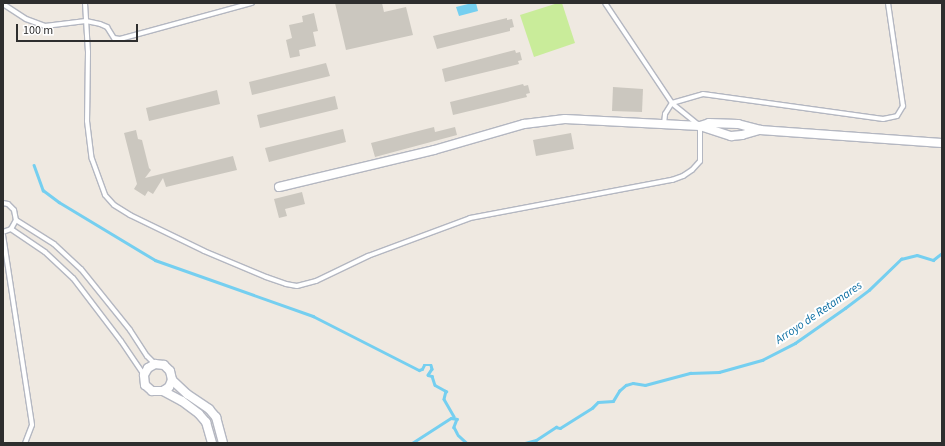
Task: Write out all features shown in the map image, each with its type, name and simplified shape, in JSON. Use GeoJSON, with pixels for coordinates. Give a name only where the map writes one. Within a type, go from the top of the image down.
{"type":"FeatureCollection","features":[{"type":"Feature","properties":{"kind":"street"},"geometry":{"type":"LineString","coordinates":[[279,187],[434,150],[524,124],[565,119],[700,126],[731,136],[742,136],[760,130]]}},
{"type":"Feature","properties":{"kind":"street"},"geometry":{"type":"LineString","coordinates":[[700,126],[710,123],[732,124],[760,130],[942,143]]}},
{"type":"Feature","properties":{"kind":"street"},"geometry":{"type":"LineString","coordinates":[[212,443],[206,422],[199,414],[182,401],[163,391],[152,391],[145,385],[144,375],[148,368],[155,364],[164,365],[170,371],[172,380],[187,394],[209,409],[216,417],[222,443]]}},
{"type":"Feature","properties":{"kind":"street"},"geometry":{"type":"LineString","coordinates":[[163,391],[169,387],[172,380]]}},
{"type":"Feature","properties":{"kind":"street"},"geometry":{"type":"LineString","coordinates":[[206,422],[216,417]]}},
{"type":"Feature","properties":{"kind":"lane"},"geometry":{"type":"LineString","coordinates":[[85,3],[88,52],[87,121],[92,159],[105,196],[114,205],[137,218],[204,251],[286,284],[297,286],[307,284],[368,256],[470,218],[672,180],[683,176],[700,161],[700,126],[672,103],[605,3]]}},
{"type":"Feature","properties":{"kind":"lane"},"geometry":{"type":"LineString","coordinates":[[231,3],[232,8]]}},
{"type":"Feature","properties":{"kind":"lane"},"geometry":{"type":"LineString","coordinates":[[3,4],[26,20],[45,26],[86,21],[107,27],[114,38],[120,39],[252,3]]}},
{"type":"Feature","properties":{"kind":"lane"},"geometry":{"type":"LineString","coordinates":[[664,124],[665,114],[672,103],[703,94],[883,119],[897,116],[903,106],[888,3]]}},
{"type":"Feature","properties":{"kind":"lane"},"geometry":{"type":"LineString","coordinates":[[3,203],[8,204],[14,210],[16,220],[10,229],[3,233],[32,425],[26,443]]}},
{"type":"Feature","properties":{"kind":"lane"},"geometry":{"type":"LineString","coordinates":[[16,220],[54,244],[81,269],[130,330],[147,356],[155,364]]}},
{"type":"Feature","properties":{"kind":"lane"},"geometry":{"type":"LineString","coordinates":[[10,229],[45,252],[73,278],[126,346],[144,375]]}},
{"type":"Feature","properties":{"kind":"green space"},"geometry":{"type":"Polygon","coordinates":[[[562,3],[575,43],[534,57],[520,15],[562,3]]]}},
{"type":"Feature","properties":{"kind":"water"},"geometry":{"type":"Polygon","coordinates":[[[476,3],[478,11],[459,16],[456,7],[476,3]]]}},
{"type":"Feature","properties":{"kind":"building"},"geometry":{"type":"Polygon","coordinates":[[[335,3],[382,3],[384,12],[406,7],[413,35],[346,50],[335,3]]]}},
{"type":"Feature","properties":{"kind":"building"},"geometry":{"type":"Polygon","coordinates":[[[314,13],[318,31],[313,32],[316,46],[299,50],[300,56],[290,58],[286,40],[292,38],[289,25],[303,22],[302,16],[314,13]]]}},
{"type":"Feature","properties":{"kind":"building"},"geometry":{"type":"Polygon","coordinates":[[[507,18],[507,20],[512,19],[514,27],[510,28],[510,31],[437,49],[433,36],[507,18]]]}},
{"type":"Feature","properties":{"kind":"building"},"geometry":{"type":"Polygon","coordinates":[[[515,50],[516,53],[520,52],[522,60],[518,61],[519,64],[445,82],[442,69],[515,50]]]}},
{"type":"Feature","properties":{"kind":"building"},"geometry":{"type":"Polygon","coordinates":[[[326,63],[330,76],[252,95],[249,82],[326,63]]]}},
{"type":"Feature","properties":{"kind":"building"},"geometry":{"type":"Polygon","coordinates":[[[523,84],[524,86],[528,85],[530,93],[526,94],[527,97],[453,115],[450,102],[523,84]]]}},
{"type":"Feature","properties":{"kind":"building"},"geometry":{"type":"Polygon","coordinates":[[[613,87],[643,89],[642,112],[612,111],[613,87]]]}},
{"type":"Feature","properties":{"kind":"building"},"geometry":{"type":"Polygon","coordinates":[[[217,90],[220,104],[149,121],[146,108],[217,90]]]}},
{"type":"Feature","properties":{"kind":"building"},"geometry":{"type":"Polygon","coordinates":[[[335,96],[338,109],[260,128],[257,115],[335,96]]]}},
{"type":"Feature","properties":{"kind":"building"},"geometry":{"type":"Polygon","coordinates":[[[434,127],[435,132],[455,127],[457,135],[375,157],[371,143],[434,127]]]}},
{"type":"Feature","properties":{"kind":"building"},"geometry":{"type":"Polygon","coordinates":[[[343,129],[346,142],[269,162],[265,148],[343,129]]]}},
{"type":"Feature","properties":{"kind":"building"},"geometry":{"type":"Polygon","coordinates":[[[136,130],[138,139],[142,140],[149,168],[151,170],[145,178],[233,156],[237,170],[166,187],[163,178],[153,194],[148,191],[145,196],[134,189],[137,184],[124,133],[136,130]]]}},
{"type":"Feature","properties":{"kind":"building"},"geometry":{"type":"Polygon","coordinates":[[[571,133],[574,149],[536,156],[533,140],[571,133]]]}},
{"type":"Feature","properties":{"kind":"building"},"geometry":{"type":"Polygon","coordinates":[[[302,192],[305,204],[285,209],[287,216],[279,218],[274,199],[302,192]]]}},
{"type":"Feature","properties":{"kind":"waterway"},"geometry":{"type":"LineString","coordinates":[[34,165],[43,190],[59,202],[155,260],[313,316],[419,370],[422,369],[424,365],[431,365],[432,369],[428,375],[432,376],[435,385],[446,391],[444,399],[454,416]]}},
{"type":"Feature","properties":{"kind":"waterway","name":"Arroyo de Retamares"},"geometry":{"type":"LineString","coordinates":[[525,443],[536,440],[556,427],[560,428],[592,408],[598,402],[613,401],[619,391],[626,385],[633,383],[645,385],[690,373],[719,372],[762,360],[795,343],[845,308],[869,290],[901,259],[917,255],[933,260],[942,253]]}},
{"type":"Feature","properties":{"kind":"waterway","name":"Arroyo de Retamares"},"geometry":{"type":"LineString","coordinates":[[412,443],[451,418],[457,419],[454,427],[457,433]]}},
{"type":"Feature","properties":{"kind":"waterway","name":"Arroyo de Retamares"},"geometry":{"type":"LineString","coordinates":[[458,435],[467,443]]}},
{"type":"Feature","properties":{"kind":"waterway","name":"Arroyo de Retamares"},"geometry":{"type":"LineString","coordinates":[[467,443],[484,443]]}}]}
